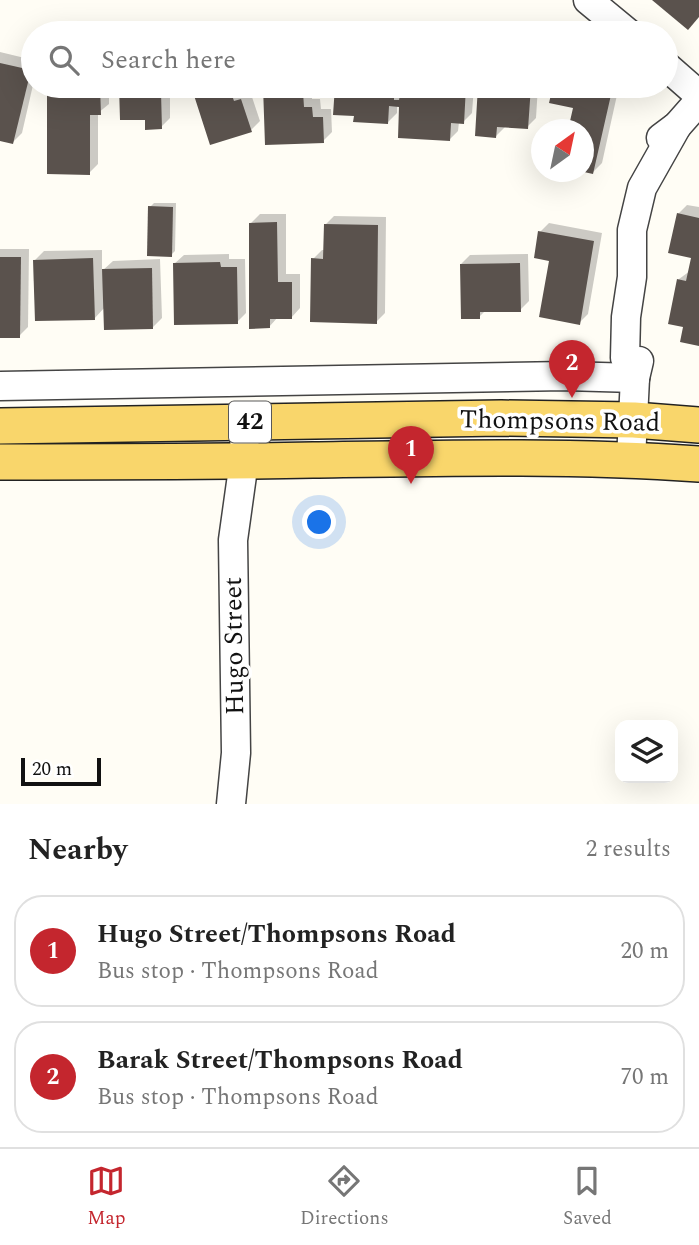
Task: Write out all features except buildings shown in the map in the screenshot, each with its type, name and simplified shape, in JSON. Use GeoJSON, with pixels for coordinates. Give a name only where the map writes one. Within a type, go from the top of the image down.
{"type":"FeatureCollection","features":[{"type":"Feature","properties":{"kind":"main road","name":"Thompsons Road"},"geometry":{"type":"LineString","coordinates":[[0,426],[501,418],[635,420],[699,425]]}},
{"type":"Feature","properties":{"kind":"main road","name":"Thompsons Road"},"geometry":{"type":"LineString","coordinates":[[0,462],[499,457],[632,459],[699,464]]}},
{"type":"Feature","properties":{"kind":"street"},"geometry":{"type":"LineString","coordinates":[[588,0],[613,21]]}},
{"type":"Feature","properties":{"kind":"street"},"geometry":{"type":"LineString","coordinates":[[678,77],[699,95]]}},
{"type":"Feature","properties":{"kind":"street"},"geometry":{"type":"LineString","coordinates":[[632,459],[635,378],[640,357],[640,320],[632,277],[632,230],[642,188],[677,126],[699,101]]}},
{"type":"Feature","properties":{"kind":"street","name":"Thompsons Road"},"geometry":{"type":"LineString","coordinates":[[0,386],[565,376],[635,378]]}},
{"type":"Feature","properties":{"kind":"street","name":"Hugo Street"},"geometry":{"type":"LineString","coordinates":[[231,422],[236,753],[243,804]]}},
{"type":"Feature","properties":{"kind":"street","name":"Hugo Street"},"geometry":{"type":"LineString","coordinates":[[230,804],[236,753]]}},
{"type":"Feature","properties":{"kind":"place","name":"Barak Street/Thompsons Road"},"geometry":{"type":"Point","coordinates":[572,398]}},
{"type":"Feature","properties":{"kind":"place","name":"Hugo Street/Thompsons Road"},"geometry":{"type":"Point","coordinates":[411,484]}}]}
